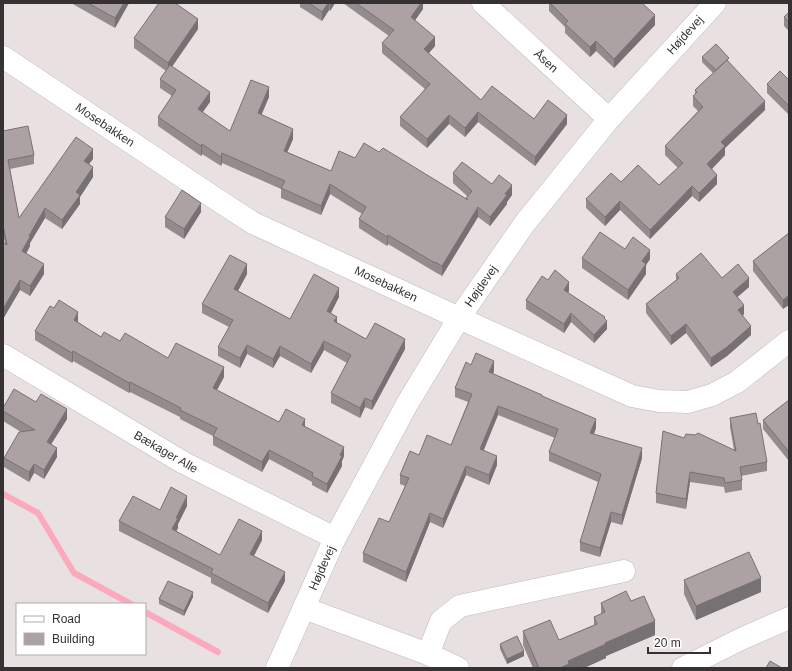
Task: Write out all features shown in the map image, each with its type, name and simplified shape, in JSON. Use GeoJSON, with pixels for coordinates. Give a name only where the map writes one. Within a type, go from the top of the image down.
{"type":"FeatureCollection","features":[{"type":"Feature","properties":{"kind":"street","name":"Åsen"},"geometry":{"type":"LineString","coordinates":[[483,3],[609,119]]}},
{"type":"Feature","properties":{"kind":"street","name":"Højdevej"},"geometry":{"type":"LineString","coordinates":[[277,668],[335,538],[407,404],[459,318],[525,223],[609,119],[715,3]]}},
{"type":"Feature","properties":{"kind":"street","name":"Mosebakken"},"geometry":{"type":"LineString","coordinates":[[3,57],[253,223],[632,396],[659,402],[688,402],[712,396],[737,382],[789,341]]}},
{"type":"Feature","properties":{"kind":"street","name":"Bækager Alle"},"geometry":{"type":"LineString","coordinates":[[3,355],[184,463],[335,538]]}},
{"type":"Feature","properties":{"kind":"street"},"geometry":{"type":"LineString","coordinates":[[428,654],[441,621],[460,606],[624,571]]}},
{"type":"Feature","properties":{"kind":"street"},"geometry":{"type":"LineString","coordinates":[[304,608],[428,654],[458,668]]}},
{"type":"Feature","properties":{"kind":"street"},"geometry":{"type":"LineString","coordinates":[[684,668],[741,639],[789,618]]}},
{"type":"Feature","properties":{"kind":"building"},"geometry":{"type":"Polygon","coordinates":[[[88,3],[124,3],[115,18],[88,3]]]}},
{"type":"Feature","properties":{"kind":"building"},"geometry":{"type":"Polygon","coordinates":[[[159,3],[175,3],[198,19],[168,63],[134,38],[159,3]]]}},
{"type":"Feature","properties":{"kind":"building"},"geometry":{"type":"Polygon","coordinates":[[[309,3],[328,3],[322,12],[309,3]]]}},
{"type":"Feature","properties":{"kind":"building"},"geometry":{"type":"Polygon","coordinates":[[[356,3],[421,3],[411,17],[435,37],[424,49],[481,100],[492,86],[534,119],[548,100],[567,115],[535,157],[478,112],[465,128],[449,115],[427,139],[400,117],[430,84],[382,43],[394,30],[356,3]]]}},
{"type":"Feature","properties":{"kind":"building"},"geometry":{"type":"Polygon","coordinates":[[[550,3],[642,3],[655,15],[614,59],[596,41],[590,47],[565,24],[568,21],[550,3]]]}},
{"type":"Feature","properties":{"kind":"building"},"geometry":{"type":"Polygon","coordinates":[[[789,12],[789,22],[784,17],[789,12]]]}},
{"type":"Feature","properties":{"kind":"building"},"geometry":{"type":"Polygon","coordinates":[[[716,44],[729,58],[716,70],[702,57],[716,44]]]}},
{"type":"Feature","properties":{"kind":"building"},"geometry":{"type":"Polygon","coordinates":[[[727,60],[765,101],[721,142],[725,146],[707,164],[717,175],[699,193],[692,186],[650,230],[620,201],[605,217],[586,199],[611,173],[621,182],[638,165],[659,185],[683,163],[665,146],[703,107],[693,96],[697,92],[695,90],[727,60]]]}},
{"type":"Feature","properties":{"kind":"building"},"geometry":{"type":"Polygon","coordinates":[[[170,65],[210,92],[198,109],[230,131],[251,80],[269,87],[258,113],[293,129],[284,151],[331,171],[339,151],[355,158],[364,143],[379,152],[383,148],[468,200],[466,198],[472,191],[453,173],[462,162],[492,184],[499,175],[512,185],[505,194],[507,195],[490,217],[478,207],[442,266],[388,235],[387,237],[359,219],[366,207],[330,184],[321,206],[281,188],[285,181],[222,153],[221,157],[202,144],[201,146],[158,117],[176,90],[160,79],[170,65]]]}},
{"type":"Feature","properties":{"kind":"building"},"geometry":{"type":"Polygon","coordinates":[[[780,71],[789,80],[789,106],[767,84],[780,71]]]}},
{"type":"Feature","properties":{"kind":"building"},"geometry":{"type":"Polygon","coordinates":[[[28,126],[34,155],[8,160],[19,218],[76,137],[93,149],[84,161],[93,167],[76,192],[80,195],[62,220],[45,208],[22,251],[44,264],[30,286],[20,280],[3,309],[3,242],[7,245],[3,225],[3,131],[28,126]]]}},
{"type":"Feature","properties":{"kind":"building"},"geometry":{"type":"Polygon","coordinates":[[[182,190],[201,203],[184,229],[165,217],[182,190]]]}},
{"type":"Feature","properties":{"kind":"building"},"geometry":{"type":"Polygon","coordinates":[[[600,232],[625,249],[633,237],[650,250],[642,261],[646,264],[628,290],[582,258],[600,232]]]}},
{"type":"Feature","properties":{"kind":"building"},"geometry":{"type":"Polygon","coordinates":[[[789,233],[789,295],[783,300],[753,261],[789,233]]]}},
{"type":"Feature","properties":{"kind":"building"},"geometry":{"type":"Polygon","coordinates":[[[701,253],[722,278],[738,264],[749,278],[733,292],[744,305],[738,310],[751,326],[727,347],[711,358],[686,324],[671,336],[646,304],[679,278],[676,274],[701,253]]]}},
{"type":"Feature","properties":{"kind":"building"},"geometry":{"type":"Polygon","coordinates":[[[230,255],[247,264],[234,289],[290,319],[314,274],[339,288],[327,311],[337,317],[334,321],[366,339],[375,323],[405,339],[372,401],[365,398],[360,408],[331,393],[351,355],[324,341],[311,364],[280,346],[273,359],[247,345],[240,358],[218,347],[233,320],[202,304],[230,255]]]}},
{"type":"Feature","properties":{"kind":"building"},"geometry":{"type":"Polygon","coordinates":[[[555,270],[569,282],[564,290],[605,317],[604,318],[607,321],[594,335],[571,313],[564,324],[526,300],[542,276],[548,280],[555,270]]]}},
{"type":"Feature","properties":{"kind":"building"},"geometry":{"type":"Polygon","coordinates":[[[59,300],[78,312],[74,320],[101,337],[104,332],[120,341],[125,333],[168,358],[176,343],[224,367],[213,388],[279,422],[286,409],[305,419],[302,425],[344,447],[340,455],[342,456],[327,484],[312,476],[313,473],[269,450],[262,462],[213,436],[217,428],[180,410],[181,408],[130,382],[129,383],[73,351],[72,353],[35,331],[50,306],[54,308],[59,300]]]}},
{"type":"Feature","properties":{"kind":"building"},"geometry":{"type":"Polygon","coordinates":[[[476,353],[494,361],[489,372],[596,419],[590,433],[642,448],[622,515],[611,512],[600,548],[580,542],[601,474],[549,452],[558,429],[498,406],[480,449],[497,456],[489,475],[466,466],[443,519],[430,513],[406,572],[363,553],[379,518],[389,522],[409,478],[400,475],[410,451],[419,455],[427,435],[451,445],[472,394],[455,388],[466,362],[471,365],[476,353]]]}},
{"type":"Feature","properties":{"kind":"building"},"geometry":{"type":"Polygon","coordinates":[[[14,389],[36,402],[41,394],[67,409],[47,442],[57,448],[44,470],[34,464],[29,472],[4,458],[19,432],[35,430],[3,411],[3,408],[14,389]]]}},
{"type":"Feature","properties":{"kind":"building"},"geometry":{"type":"Polygon","coordinates":[[[789,400],[789,452],[763,420],[789,400]]]}},
{"type":"Feature","properties":{"kind":"building"},"geometry":{"type":"Polygon","coordinates":[[[756,413],[758,424],[760,423],[767,462],[740,467],[742,480],[725,483],[724,478],[690,472],[686,499],[656,493],[663,431],[684,438],[686,434],[695,435],[698,433],[736,451],[730,418],[756,413]]]}},
{"type":"Feature","properties":{"kind":"building"},"geometry":{"type":"Polygon","coordinates":[[[171,487],[187,496],[172,529],[220,555],[239,519],[262,531],[250,554],[285,572],[268,603],[211,573],[213,569],[119,521],[133,496],[160,510],[171,487]]]}},
{"type":"Feature","properties":{"kind":"building"},"geometry":{"type":"Polygon","coordinates":[[[749,552],[761,578],[696,606],[684,580],[749,552]]]}},
{"type":"Feature","properties":{"kind":"building"},"geometry":{"type":"Polygon","coordinates":[[[168,581],[193,592],[184,611],[159,599],[168,581]]]}},
{"type":"Feature","properties":{"kind":"building"},"geometry":{"type":"Polygon","coordinates":[[[626,591],[631,601],[644,596],[655,621],[568,661],[569,664],[560,668],[539,668],[523,631],[550,620],[559,640],[597,624],[594,617],[605,612],[601,603],[626,591]]]}},
{"type":"Feature","properties":{"kind":"building"},"geometry":{"type":"Polygon","coordinates":[[[517,636],[524,651],[507,659],[500,644],[517,636]]]}},
{"type":"Feature","properties":{"kind":"building"},"geometry":{"type":"Polygon","coordinates":[[[770,661],[782,668],[766,668],[770,661]]]}},
{"type":"Feature","properties":{"kind":"waterway"},"geometry":{"type":"LineString","coordinates":[[3,494],[38,513],[74,573],[129,603]]}},
{"type":"Feature","properties":{"kind":"waterway"},"geometry":{"type":"LineString","coordinates":[[146,613],[218,652]]}}]}
